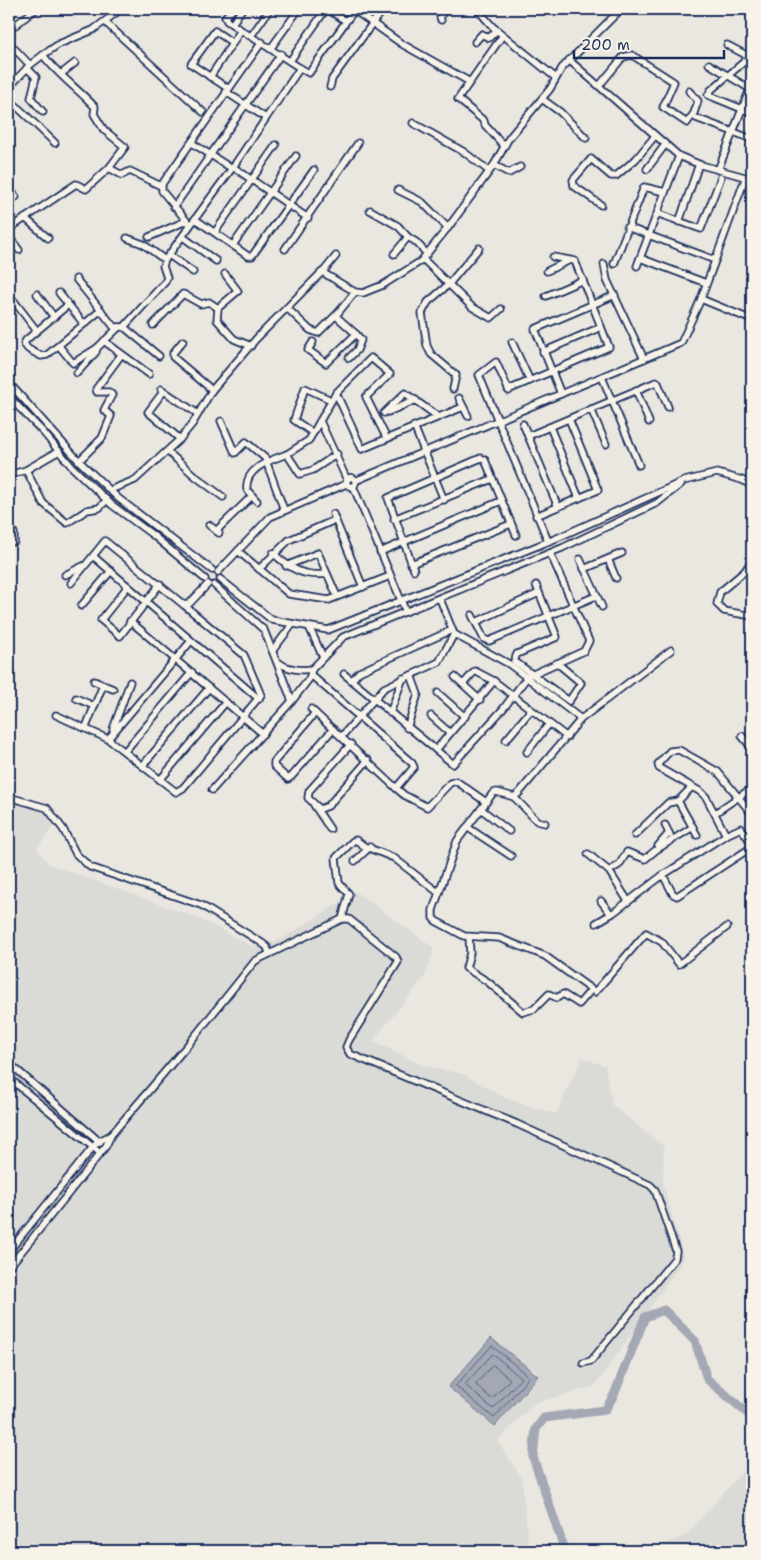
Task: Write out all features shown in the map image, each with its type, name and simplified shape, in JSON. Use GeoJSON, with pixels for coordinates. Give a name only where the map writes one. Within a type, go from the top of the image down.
{"type":"FeatureCollection","features":[{"type":"Feature","properties":{"kind":"street"},"geometry":{"type":"LineString","coordinates":[[9,30],[36,9]]}},
{"type":"Feature","properties":{"kind":"street"},"geometry":{"type":"LineString","coordinates":[[9,87],[28,66],[43,55],[59,44],[90,32],[121,9]]}},
{"type":"Feature","properties":{"kind":"street"},"geometry":{"type":"LineString","coordinates":[[233,9],[225,18],[232,24],[309,73],[355,9],[402,44],[470,82]]}},
{"type":"Feature","properties":{"kind":"street"},"geometry":{"type":"LineString","coordinates":[[232,24],[242,9]]}},
{"type":"Feature","properties":{"kind":"street"},"geometry":{"type":"LineString","coordinates":[[251,36],[270,9]]}},
{"type":"Feature","properties":{"kind":"street"},"geometry":{"type":"LineString","coordinates":[[271,48],[299,9]]}},
{"type":"Feature","properties":{"kind":"street"},"geometry":{"type":"LineString","coordinates":[[290,61],[326,9],[346,21]]}},
{"type":"Feature","properties":{"kind":"street"},"geometry":{"type":"LineString","coordinates":[[330,87],[332,79],[383,9]]}},
{"type":"Feature","properties":{"kind":"street"},"geometry":{"type":"LineString","coordinates":[[441,20],[441,14],[445,9]]}},
{"type":"Feature","properties":{"kind":"street"},"geometry":{"type":"LineString","coordinates":[[477,9],[497,30],[556,78]]}},
{"type":"Feature","properties":{"kind":"street"},"geometry":{"type":"LineString","coordinates":[[323,272],[355,292],[366,292],[383,285],[425,256],[494,165],[504,146],[519,125],[542,99],[570,60],[621,9]]}},
{"type":"Feature","properties":{"kind":"street"},"geometry":{"type":"LineString","coordinates":[[105,22],[203,112]]}},
{"type":"Feature","properties":{"kind":"street"},"geometry":{"type":"LineString","coordinates":[[210,76],[241,30]]}},
{"type":"Feature","properties":{"kind":"street"},"geometry":{"type":"LineString","coordinates":[[475,42],[482,34],[489,38],[497,30]]}},
{"type":"Feature","properties":{"kind":"street"},"geometry":{"type":"LineString","coordinates":[[234,43],[215,31],[193,60],[192,65],[210,76],[246,105],[266,118]]}},
{"type":"Feature","properties":{"kind":"street"},"geometry":{"type":"LineString","coordinates":[[503,35],[459,100],[484,121],[485,125],[504,146]]}},
{"type":"Feature","properties":{"kind":"street"},"geometry":{"type":"LineString","coordinates":[[161,186],[262,42]]}},
{"type":"Feature","properties":{"kind":"street"},"geometry":{"type":"LineString","coordinates":[[9,43],[36,77],[31,98],[43,112]]}},
{"type":"Feature","properties":{"kind":"street"},"geometry":{"type":"LineString","coordinates":[[727,45],[751,56],[711,90],[708,96],[752,113]]}},
{"type":"Feature","properties":{"kind":"street"},"geometry":{"type":"LineString","coordinates":[[174,207],[281,54]]}},
{"type":"Feature","properties":{"kind":"street"},"geometry":{"type":"LineString","coordinates":[[599,86],[623,57],[632,54],[673,80],[674,84],[663,107],[687,123],[694,113],[698,101],[689,91]]}},
{"type":"Feature","properties":{"kind":"street"},"geometry":{"type":"LineString","coordinates":[[9,229],[76,184],[86,190],[109,168],[125,147],[104,130],[94,115],[95,107],[61,74],[54,70],[43,55]]}},
{"type":"Feature","properties":{"kind":"street"},"geometry":{"type":"LineString","coordinates":[[570,60],[680,156],[718,170],[752,179]]}},
{"type":"Feature","properties":{"kind":"street"},"geometry":{"type":"LineString","coordinates":[[61,74],[75,63]]}},
{"type":"Feature","properties":{"kind":"street"},"geometry":{"type":"LineString","coordinates":[[710,64],[750,89],[718,170]]}},
{"type":"Feature","properties":{"kind":"street"},"geometry":{"type":"LineString","coordinates":[[149,237],[195,220],[300,68]]}},
{"type":"Feature","properties":{"kind":"street"},"geometry":{"type":"LineString","coordinates":[[9,99],[54,143]]}},
{"type":"Feature","properties":{"kind":"street"},"geometry":{"type":"LineString","coordinates":[[542,99],[560,112],[586,138]]}},
{"type":"Feature","properties":{"kind":"street"},"geometry":{"type":"LineString","coordinates":[[696,118],[752,139]]}},
{"type":"Feature","properties":{"kind":"street"},"geometry":{"type":"LineString","coordinates":[[414,122],[464,152],[489,171]]}},
{"type":"Feature","properties":{"kind":"street"},"geometry":{"type":"LineString","coordinates":[[601,205],[574,186],[573,180],[591,159],[611,176],[616,176],[636,159],[655,136]]}},
{"type":"Feature","properties":{"kind":"street"},"geometry":{"type":"LineString","coordinates":[[285,249],[308,218],[358,142]]}},
{"type":"Feature","properties":{"kind":"street"},"geometry":{"type":"LineString","coordinates":[[192,143],[308,218]]}},
{"type":"Feature","properties":{"kind":"street"},"geometry":{"type":"LineString","coordinates":[[215,232],[276,144]]}},
{"type":"Feature","properties":{"kind":"street"},"geometry":{"type":"LineString","coordinates":[[647,169],[665,144]]}},
{"type":"Feature","properties":{"kind":"street"},"geometry":{"type":"LineString","coordinates":[[233,245],[271,194],[296,156]]}},
{"type":"Feature","properties":{"kind":"street"},"geometry":{"type":"LineString","coordinates":[[637,266],[680,156]]}},
{"type":"Feature","properties":{"kind":"street"},"geometry":{"type":"LineString","coordinates":[[494,165],[509,174],[520,168]]}},
{"type":"Feature","properties":{"kind":"street"},"geometry":{"type":"LineString","coordinates":[[679,222],[698,167]]}},
{"type":"Feature","properties":{"kind":"street"},"geometry":{"type":"LineString","coordinates":[[109,168],[123,175],[130,171],[161,186],[174,207],[188,223]]}},
{"type":"Feature","properties":{"kind":"street"},"geometry":{"type":"LineString","coordinates":[[195,220],[248,256],[255,255],[314,170]]}},
{"type":"Feature","properties":{"kind":"street"},"geometry":{"type":"LineString","coordinates":[[658,214],[700,230],[721,177]]}},
{"type":"Feature","properties":{"kind":"street"},"geometry":{"type":"LineString","coordinates":[[209,583],[208,572],[215,571],[238,551],[265,521],[284,510],[497,422],[683,341],[701,299],[745,179]]}},
{"type":"Feature","properties":{"kind":"street"},"geometry":{"type":"LineString","coordinates":[[614,264],[644,187],[665,192]]}},
{"type":"Feature","properties":{"kind":"street"},"geometry":{"type":"LineString","coordinates":[[9,188],[16,197]]}},
{"type":"Feature","properties":{"kind":"street"},"geometry":{"type":"LineString","coordinates":[[398,190],[422,202],[448,228]]}},
{"type":"Feature","properties":{"kind":"street"},"geometry":{"type":"LineString","coordinates":[[370,210],[398,226],[408,237],[416,242],[448,285],[472,307],[488,317],[493,317],[500,309]]}},
{"type":"Feature","properties":{"kind":"street"},"geometry":{"type":"LineString","coordinates":[[25,218],[48,238]]}},
{"type":"Feature","properties":{"kind":"street"},"geometry":{"type":"LineString","coordinates":[[59,346],[73,363],[97,348],[121,327],[165,282],[167,278],[163,266],[165,260],[183,237],[188,223]]}},
{"type":"Feature","properties":{"kind":"street"},"geometry":{"type":"LineString","coordinates":[[627,227],[714,260]]}},
{"type":"Feature","properties":{"kind":"street"},"geometry":{"type":"LineString","coordinates":[[9,237],[19,250]]}},
{"type":"Feature","properties":{"kind":"street"},"geometry":{"type":"LineString","coordinates":[[183,237],[216,261]]}},
{"type":"Feature","properties":{"kind":"street"},"geometry":{"type":"LineString","coordinates":[[394,254],[408,237]]}},
{"type":"Feature","properties":{"kind":"street"},"geometry":{"type":"LineString","coordinates":[[127,238],[143,244],[165,260]]}},
{"type":"Feature","properties":{"kind":"street"},"geometry":{"type":"LineString","coordinates":[[453,388],[456,375],[430,354],[421,316],[423,308],[448,285],[479,248]]}},
{"type":"Feature","properties":{"kind":"street"},"geometry":{"type":"LineString","coordinates":[[170,255],[193,272]]}},
{"type":"Feature","properties":{"kind":"street"},"geometry":{"type":"LineString","coordinates":[[110,490],[135,480],[168,452],[198,414],[212,390],[250,346],[288,309],[336,256]]}},
{"type":"Feature","properties":{"kind":"street"},"geometry":{"type":"LineString","coordinates":[[548,541],[478,375],[496,362],[508,391],[608,348],[576,261],[553,257]]}},
{"type":"Feature","properties":{"kind":"street"},"geometry":{"type":"LineString","coordinates":[[640,258],[706,283]]}},
{"type":"Feature","properties":{"kind":"street"},"geometry":{"type":"LineString","coordinates":[[547,271],[568,261]]}},
{"type":"Feature","properties":{"kind":"street"},"geometry":{"type":"LineString","coordinates":[[604,264],[615,295],[644,359]]}},
{"type":"Feature","properties":{"kind":"street"},"geometry":{"type":"LineString","coordinates":[[225,274],[238,291],[218,308],[217,320],[234,339],[250,346]]}},
{"type":"Feature","properties":{"kind":"street"},"geometry":{"type":"LineString","coordinates":[[76,280],[114,327],[121,327],[159,356]]}},
{"type":"Feature","properties":{"kind":"street"},"geometry":{"type":"LineString","coordinates":[[546,296],[583,280]]}},
{"type":"Feature","properties":{"kind":"street"},"geometry":{"type":"LineString","coordinates":[[288,309],[316,333],[326,327],[355,292]]}},
{"type":"Feature","properties":{"kind":"street"},"geometry":{"type":"LineString","coordinates":[[59,293],[84,324]]}},
{"type":"Feature","properties":{"kind":"street"},"geometry":{"type":"LineString","coordinates":[[37,294],[54,317]]}},
{"type":"Feature","properties":{"kind":"street"},"geometry":{"type":"LineString","coordinates":[[153,325],[184,294],[202,304],[209,302],[218,308]]}},
{"type":"Feature","properties":{"kind":"street"},"geometry":{"type":"LineString","coordinates":[[561,394],[543,352],[536,328],[615,295]]}},
{"type":"Feature","properties":{"kind":"street"},"geometry":{"type":"LineString","coordinates":[[701,299],[752,320]]}},
{"type":"Feature","properties":{"kind":"street"},"geometry":{"type":"LineString","coordinates":[[14,301],[37,331]]}},
{"type":"Feature","properties":{"kind":"street"},"geometry":{"type":"LineString","coordinates":[[68,306],[25,342],[32,352],[43,357],[59,346],[101,310]]}},
{"type":"Feature","properties":{"kind":"street"},"geometry":{"type":"LineString","coordinates":[[336,316],[361,340],[357,350],[349,358]]}},
{"type":"Feature","properties":{"kind":"street"},"geometry":{"type":"LineString","coordinates":[[543,352],[601,327]]}},
{"type":"Feature","properties":{"kind":"street"},"geometry":{"type":"LineString","coordinates":[[313,342],[308,350],[326,364],[356,334]]}},
{"type":"Feature","properties":{"kind":"street"},"geometry":{"type":"LineString","coordinates":[[104,341],[149,374]]}},
{"type":"Feature","properties":{"kind":"street"},"geometry":{"type":"LineString","coordinates":[[183,341],[173,353],[173,357],[212,390]]}},
{"type":"Feature","properties":{"kind":"street"},"geometry":{"type":"LineString","coordinates":[[512,342],[530,381]]}},
{"type":"Feature","properties":{"kind":"street"},"geometry":{"type":"LineString","coordinates":[[78,374],[96,352],[97,348]]}},
{"type":"Feature","properties":{"kind":"street"},"geometry":{"type":"LineString","coordinates":[[79,461],[103,436],[111,416],[104,410],[112,395],[109,392],[97,393],[96,389],[121,355]]}},
{"type":"Feature","properties":{"kind":"street"},"geometry":{"type":"LineString","coordinates":[[257,501],[247,486],[249,480],[266,462],[303,446],[313,433],[336,393],[369,359],[374,358],[390,374],[366,397],[386,438]]}},
{"type":"Feature","properties":{"kind":"street"},"geometry":{"type":"LineString","coordinates":[[602,377],[639,464]]}},
{"type":"Feature","properties":{"kind":"street"},"geometry":{"type":"LineString","coordinates":[[528,436],[657,382],[668,407]]}},
{"type":"Feature","properties":{"kind":"street"},"geometry":{"type":"LineString","coordinates":[[9,383],[79,461],[118,498],[215,571],[220,579],[269,619],[310,629],[333,629],[557,538],[684,481],[717,473],[742,480],[752,486]]}},
{"type":"Feature","properties":{"kind":"street"},"geometry":{"type":"LineString","coordinates":[[313,433],[294,420],[305,388],[332,400]]}},
{"type":"Feature","properties":{"kind":"street"},"geometry":{"type":"LineString","coordinates":[[180,439],[148,412],[162,390],[198,414]]}},
{"type":"Feature","properties":{"kind":"street"},"geometry":{"type":"LineString","coordinates":[[636,390],[649,422]]}},
{"type":"Feature","properties":{"kind":"street"},"geometry":{"type":"LineString","coordinates":[[336,393],[360,448],[363,449],[437,416],[463,407]]}},
{"type":"Feature","properties":{"kind":"street"},"geometry":{"type":"LineString","coordinates":[[384,414],[405,393],[437,416]]}},
{"type":"Feature","properties":{"kind":"street"},"geometry":{"type":"LineString","coordinates":[[9,398],[110,502],[154,536],[264,629],[292,701]]}},
{"type":"Feature","properties":{"kind":"street"},"geometry":{"type":"LineString","coordinates":[[459,398],[468,416]]}},
{"type":"Feature","properties":{"kind":"street"},"geometry":{"type":"LineString","coordinates":[[377,417],[416,400]]}},
{"type":"Feature","properties":{"kind":"street"},"geometry":{"type":"LineString","coordinates":[[591,409],[606,444]]}},
{"type":"Feature","properties":{"kind":"street"},"geometry":{"type":"LineString","coordinates":[[536,516],[598,489],[569,419]]}},
{"type":"Feature","properties":{"kind":"street"},"geometry":{"type":"LineString","coordinates":[[221,420],[235,453],[247,442],[262,454],[284,510]]}},
{"type":"Feature","properties":{"kind":"street"},"geometry":{"type":"LineString","coordinates":[[320,420],[350,483],[406,612]]}},
{"type":"Feature","properties":{"kind":"street"},"geometry":{"type":"LineString","coordinates":[[524,424],[558,507]]}},
{"type":"Feature","properties":{"kind":"street"},"geometry":{"type":"LineString","coordinates":[[414,426],[444,500]]}},
{"type":"Feature","properties":{"kind":"street"},"geometry":{"type":"LineString","coordinates":[[550,427],[578,498]]}},
{"type":"Feature","properties":{"kind":"street"},"geometry":{"type":"LineString","coordinates":[[9,475],[26,470],[59,451]]}},
{"type":"Feature","properties":{"kind":"street"},"geometry":{"type":"LineString","coordinates":[[168,452],[195,476],[223,496]]}},
{"type":"Feature","properties":{"kind":"street"},"geometry":{"type":"LineString","coordinates":[[287,454],[300,474],[313,470],[337,454]]}},
{"type":"Feature","properties":{"kind":"street"},"geometry":{"type":"LineString","coordinates":[[414,570],[394,519],[389,497],[481,458],[485,460],[516,535]]}},
{"type":"Feature","properties":{"kind":"street"},"geometry":{"type":"LineString","coordinates":[[26,470],[43,503],[67,523],[87,510],[99,508],[118,498]]}},
{"type":"Feature","properties":{"kind":"street"},"geometry":{"type":"LineString","coordinates":[[394,519],[492,479]]}},
{"type":"Feature","properties":{"kind":"street"},"geometry":{"type":"LineString","coordinates":[[212,790],[292,701],[324,657],[344,637],[562,548],[657,503],[684,481]]}},
{"type":"Feature","properties":{"kind":"street"},"geometry":{"type":"LineString","coordinates":[[209,525],[218,532],[252,496]]}},
{"type":"Feature","properties":{"kind":"street"},"geometry":{"type":"LineString","coordinates":[[380,552],[501,501]]}},
{"type":"Feature","properties":{"kind":"street"},"geometry":{"type":"LineString","coordinates":[[259,569],[273,553],[289,540],[334,517],[363,587]]}},
{"type":"Feature","properties":{"kind":"street"},"geometry":{"type":"LineString","coordinates":[[411,564],[511,524]]}},
{"type":"Feature","properties":{"kind":"street"},"geometry":{"type":"LineString","coordinates":[[9,525],[14,533],[14,542]]}},
{"type":"Feature","properties":{"kind":"street"},"geometry":{"type":"LineString","coordinates":[[557,538],[562,548]]}},
{"type":"Feature","properties":{"kind":"street"},"geometry":{"type":"LineString","coordinates":[[56,715],[86,727],[108,739],[175,792],[179,792],[262,695],[244,655],[107,542],[103,543],[71,583]]}},
{"type":"Feature","properties":{"kind":"street"},"geometry":{"type":"LineString","coordinates":[[344,674],[407,728],[452,764],[455,764],[530,675],[584,651],[588,645],[588,637],[573,605],[547,554],[539,545]]}},
{"type":"Feature","properties":{"kind":"street"},"geometry":{"type":"LineString","coordinates":[[238,551],[289,594],[325,600],[390,576]]}},
{"type":"Feature","properties":{"kind":"street"},"geometry":{"type":"LineString","coordinates":[[273,553],[286,566],[300,573],[315,576],[327,574]]}},
{"type":"Feature","properties":{"kind":"street"},"geometry":{"type":"LineString","coordinates":[[286,566],[318,553],[337,596]]}},
{"type":"Feature","properties":{"kind":"street"},"geometry":{"type":"LineString","coordinates":[[584,569],[622,553]]}},
{"type":"Feature","properties":{"kind":"street"},"geometry":{"type":"LineString","coordinates":[[93,556],[259,699]]}},
{"type":"Feature","properties":{"kind":"street"},"geometry":{"type":"LineString","coordinates":[[608,559],[616,578]]}},
{"type":"Feature","properties":{"kind":"street"},"geometry":{"type":"LineString","coordinates":[[580,560],[602,607]]}},
{"type":"Feature","properties":{"kind":"street"},"geometry":{"type":"LineString","coordinates":[[752,560],[744,572],[720,592],[718,604],[724,611],[752,616]]}},
{"type":"Feature","properties":{"kind":"street"},"geometry":{"type":"LineString","coordinates":[[65,575],[86,564]]}},
{"type":"Feature","properties":{"kind":"street"},"geometry":{"type":"LineString","coordinates":[[82,606],[111,571]]}},
{"type":"Feature","properties":{"kind":"street"},"geometry":{"type":"LineString","coordinates":[[184,604],[189,604],[209,583],[220,579]]}},
{"type":"Feature","properties":{"kind":"street"},"geometry":{"type":"LineString","coordinates":[[128,586],[101,620],[120,636],[160,584]]}},
{"type":"Feature","properties":{"kind":"street"},"geometry":{"type":"LineString","coordinates":[[536,585],[556,638],[515,656],[514,661],[581,719]]}},
{"type":"Feature","properties":{"kind":"street"},"geometry":{"type":"LineString","coordinates":[[476,622],[539,593]]}},
{"type":"Feature","properties":{"kind":"street"},"geometry":{"type":"LineString","coordinates":[[472,615],[484,640],[489,641],[596,596]]}},
{"type":"Feature","properties":{"kind":"street"},"geometry":{"type":"LineString","coordinates":[[440,598],[453,632],[530,675],[569,701],[581,683],[557,663]]}},
{"type":"Feature","properties":{"kind":"street"},"geometry":{"type":"LineString","coordinates":[[130,621],[263,734]]}},
{"type":"Feature","properties":{"kind":"street"},"geometry":{"type":"LineString","coordinates":[[273,650],[292,625]]}},
{"type":"Feature","properties":{"kind":"street"},"geometry":{"type":"LineString","coordinates":[[310,629],[324,657]]}},
{"type":"Feature","properties":{"kind":"street"},"geometry":{"type":"LineString","coordinates":[[342,736],[384,688],[439,662],[453,632]]}},
{"type":"Feature","properties":{"kind":"street"},"geometry":{"type":"LineString","coordinates":[[352,680],[359,672],[453,632]]}},
{"type":"Feature","properties":{"kind":"street"},"geometry":{"type":"LineString","coordinates":[[113,730],[190,641]]}},
{"type":"Feature","properties":{"kind":"street"},"geometry":{"type":"LineString","coordinates":[[514,797],[581,719],[671,650]]}},
{"type":"Feature","properties":{"kind":"street"},"geometry":{"type":"LineString","coordinates":[[276,660],[284,666],[312,672],[414,764],[412,770],[396,788]]}},
{"type":"Feature","properties":{"kind":"street"},"geometry":{"type":"LineString","coordinates":[[462,684],[476,671],[494,680],[567,737]]}},
{"type":"Feature","properties":{"kind":"street"},"geometry":{"type":"LineString","coordinates":[[125,751],[192,672]]}},
{"type":"Feature","properties":{"kind":"street"},"geometry":{"type":"LineString","coordinates":[[407,728],[418,694],[411,675]]}},
{"type":"Feature","properties":{"kind":"street"},"geometry":{"type":"LineString","coordinates":[[455,677],[480,700]]}},
{"type":"Feature","properties":{"kind":"street"},"geometry":{"type":"LineString","coordinates":[[390,714],[403,678]]}},
{"type":"Feature","properties":{"kind":"street"},"geometry":{"type":"LineString","coordinates":[[436,750],[480,700],[494,680]]}},
{"type":"Feature","properties":{"kind":"street"},"geometry":{"type":"LineString","coordinates":[[94,681],[113,689]]}},
{"type":"Feature","properties":{"kind":"street"},"geometry":{"type":"LineString","coordinates":[[108,739],[130,682]]}},
{"type":"Feature","properties":{"kind":"street"},"geometry":{"type":"LineString","coordinates":[[86,727],[103,685]]}},
{"type":"Feature","properties":{"kind":"street"},"geometry":{"type":"LineString","coordinates":[[142,765],[209,688]]}},
{"type":"Feature","properties":{"kind":"street"},"geometry":{"type":"LineString","coordinates":[[438,694],[465,716]]}},
{"type":"Feature","properties":{"kind":"street"},"geometry":{"type":"LineString","coordinates":[[76,698],[94,706]]}},
{"type":"Feature","properties":{"kind":"street"},"geometry":{"type":"LineString","coordinates":[[160,780],[226,702]]}},
{"type":"Feature","properties":{"kind":"street"},"geometry":{"type":"LineString","coordinates":[[506,740],[531,710]]}},
{"type":"Feature","properties":{"kind":"street"},"geometry":{"type":"LineString","coordinates":[[333,729],[292,776],[284,778],[274,766],[274,762],[313,711],[351,744],[404,795],[427,807],[450,783],[456,781],[486,802]]}},
{"type":"Feature","properties":{"kind":"street"},"geometry":{"type":"LineString","coordinates":[[431,716],[450,733]]}},
{"type":"Feature","properties":{"kind":"street"},"geometry":{"type":"LineString","coordinates":[[527,752],[549,724]]}},
{"type":"Feature","properties":{"kind":"street"},"geometry":{"type":"LineString","coordinates":[[742,736],[752,748]]}},
{"type":"Feature","properties":{"kind":"street"},"geometry":{"type":"LineString","coordinates":[[351,744],[309,791],[308,798],[320,809],[324,809],[368,760]]}},
{"type":"Feature","properties":{"kind":"street"},"geometry":{"type":"LineString","coordinates":[[726,835],[706,798],[692,787],[659,768],[658,764],[670,751],[679,750],[718,772],[752,814]]}},
{"type":"Feature","properties":{"kind":"street"},"geometry":{"type":"LineString","coordinates":[[635,835],[668,803],[678,800],[692,787]]}},
{"type":"Feature","properties":{"kind":"street"},"geometry":{"type":"LineString","coordinates":[[715,813],[752,788]]}},
{"type":"Feature","properties":{"kind":"street"},"geometry":{"type":"LineString","coordinates":[[545,823],[537,821],[514,797],[496,792],[480,809],[456,844],[439,893],[433,918],[451,930],[469,936],[499,938],[541,954],[566,969],[591,990],[597,991],[645,933],[650,933],[662,942],[679,964],[727,927]]}},
{"type":"Feature","properties":{"kind":"street"},"geometry":{"type":"LineString","coordinates":[[9,797],[47,808],[63,829],[76,854],[90,867],[201,905],[262,943],[273,952]]}},
{"type":"Feature","properties":{"kind":"street"},"geometry":{"type":"LineString","coordinates":[[678,800],[697,835]]}},
{"type":"Feature","properties":{"kind":"street"},"geometry":{"type":"LineString","coordinates":[[314,803],[315,808],[330,828]]}},
{"type":"Feature","properties":{"kind":"street"},"geometry":{"type":"LineString","coordinates":[[480,809],[509,831]]}},
{"type":"Feature","properties":{"kind":"street"},"geometry":{"type":"LineString","coordinates":[[665,825],[672,840]]}},
{"type":"Feature","properties":{"kind":"street"},"geometry":{"type":"LineString","coordinates":[[467,827],[511,856]]}},
{"type":"Feature","properties":{"kind":"street"},"geometry":{"type":"LineString","coordinates":[[609,871],[619,865],[627,852],[644,859],[693,827]]}},
{"type":"Feature","properties":{"kind":"street"},"geometry":{"type":"LineString","coordinates":[[596,923],[663,875],[726,835],[741,828],[752,846],[676,896],[663,875]]}},
{"type":"Feature","properties":{"kind":"street"},"geometry":{"type":"LineString","coordinates":[[656,850],[669,833]]}},
{"type":"Feature","properties":{"kind":"street"},"geometry":{"type":"LineString","coordinates":[[342,919],[349,894],[339,883],[336,858],[352,841],[356,840],[364,846],[394,858],[439,893]]}},
{"type":"Feature","properties":{"kind":"street"},"geometry":{"type":"LineString","coordinates":[[355,861],[370,847]]}},
{"type":"Feature","properties":{"kind":"street"},"geometry":{"type":"LineString","coordinates":[[588,854],[609,871],[628,901]]}},
{"type":"Feature","properties":{"kind":"street"},"geometry":{"type":"LineString","coordinates":[[601,901],[611,914]]}},
{"type":"Feature","properties":{"kind":"street"},"geometry":{"type":"LineString","coordinates":[[9,1267],[106,1146],[111,1134],[191,1041],[255,961],[342,919],[353,920],[396,957],[398,962],[349,1040],[346,1047],[350,1054],[517,1124],[650,1185],[655,1190],[676,1251],[675,1258],[591,1361],[583,1364]]}},
{"type":"Feature","properties":{"kind":"street"},"geometry":{"type":"LineString","coordinates":[[469,936],[470,953],[466,968],[488,982],[523,1012],[534,1009],[549,994],[557,998],[563,994],[579,1004],[591,990]]}},
{"type":"Feature","properties":{"kind":"street"},"geometry":{"type":"LineString","coordinates":[[9,1063],[106,1146]]}},
{"type":"Feature","properties":{"kind":"street"},"geometry":{"type":"LineString","coordinates":[[9,1078],[100,1153]]}},
{"type":"Feature","properties":{"kind":"street"},"geometry":{"type":"LineString","coordinates":[[9,1251],[93,1147],[111,1134]]}},
{"type":"Feature","properties":{"kind":"shaded area"},"geometry":{"type":"Polygon","coordinates":[[[9,795],[60,816],[37,849],[49,864],[198,918],[253,947],[282,939],[356,892],[434,948],[425,976],[373,1041],[424,1066],[463,1074],[507,1099],[556,1114],[582,1058],[605,1066],[612,1105],[664,1147],[663,1184],[684,1259],[594,1387],[535,1403],[497,1441],[522,1478],[528,1539],[518,1551],[9,1551],[9,795]]]}},
{"type":"Feature","properties":{"kind":"shaded area"},"geometry":{"type":"Polygon","coordinates":[[[752,1461],[752,1551],[650,1551],[685,1536],[752,1461]]]}},
{"type":"Feature","properties":{"kind":"water"},"geometry":{"type":"Polygon","coordinates":[[[491,1338],[538,1376],[495,1426],[448,1387],[491,1338]]]}},
{"type":"Feature","properties":{"kind":"waterway"},"geometry":{"type":"LineString","coordinates":[[565,1551],[533,1457],[536,1429],[544,1418],[605,1410],[614,1395],[645,1317],[664,1310],[695,1341],[707,1379],[752,1417]]}}]}
